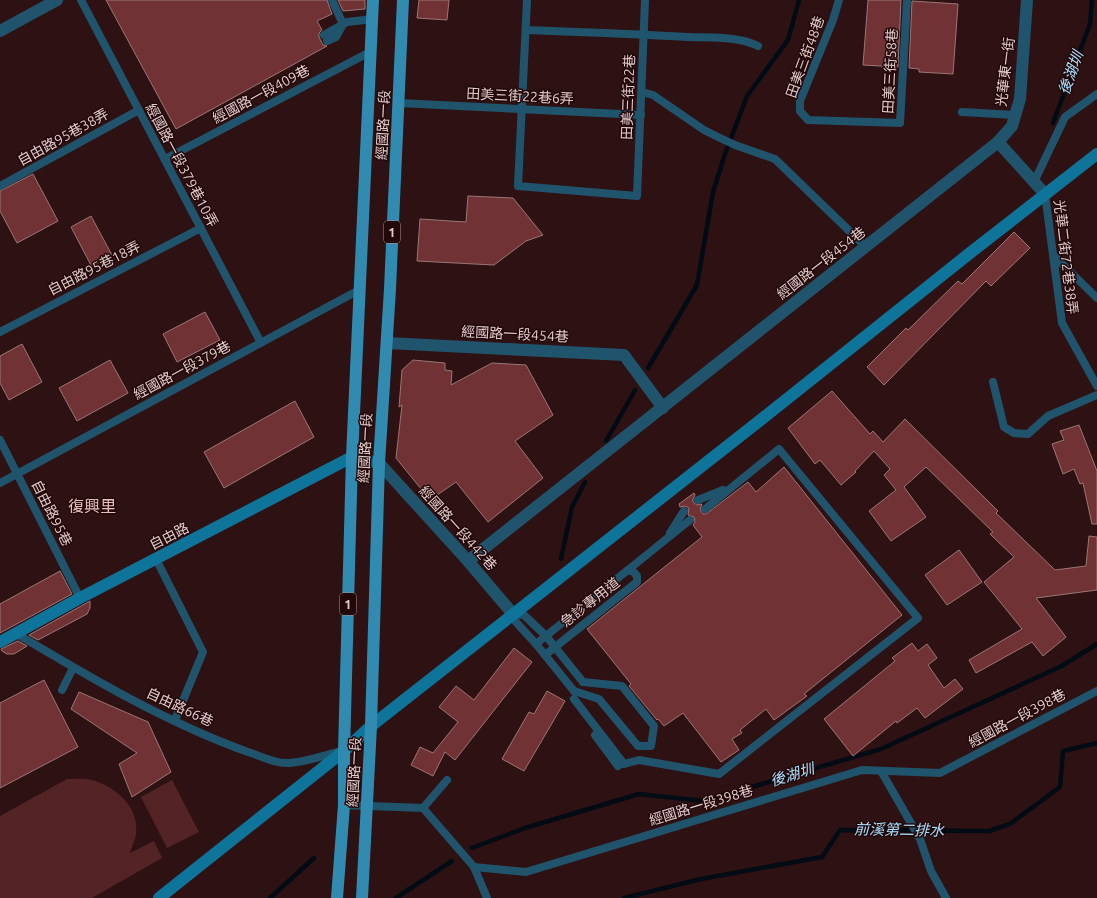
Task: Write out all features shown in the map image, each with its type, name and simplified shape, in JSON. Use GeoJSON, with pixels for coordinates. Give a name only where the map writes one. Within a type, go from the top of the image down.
{"type":"FeatureCollection","features":[{"type":"Feature","properties":{"kind":"main road","name":"經國路一段"},"geometry":{"type":"LineString","coordinates":[[337,898],[344,805],[344,750],[352,458],[373,0]]}},
{"type":"Feature","properties":{"kind":"main road","name":"經國路一段"},"geometry":{"type":"LineString","coordinates":[[362,898],[371,726],[379,463],[399,103],[403,0]]}},
{"type":"Feature","properties":{"kind":"street"},"geometry":{"type":"LineString","coordinates":[[0,31],[58,0]]}},
{"type":"Feature","properties":{"kind":"street","name":"光華東一街"},"geometry":{"type":"LineString","coordinates":[[998,142],[1012,126],[1020,99],[1027,0]]}},
{"type":"Feature","properties":{"kind":"street"},"geometry":{"type":"LineString","coordinates":[[998,142],[1045,194]]}},
{"type":"Feature","properties":{"kind":"street","name":"經國路一段454巷"},"geometry":{"type":"LineString","coordinates":[[468,561],[998,142]]}},
{"type":"Feature","properties":{"kind":"street"},"geometry":{"type":"LineString","coordinates":[[159,898],[344,750],[371,726],[1097,154]]}},
{"type":"Feature","properties":{"kind":"street","name":"經國路一段454巷"},"geometry":{"type":"LineString","coordinates":[[386,343],[624,355],[663,408]]}},
{"type":"Feature","properties":{"kind":"street"},"geometry":{"type":"LineString","coordinates":[[352,458],[379,463]]}},
{"type":"Feature","properties":{"kind":"street","name":"自由路"},"geometry":{"type":"LineString","coordinates":[[0,642],[80,598],[352,458]]}},
{"type":"Feature","properties":{"kind":"street","name":"經國路一段442巷"},"geometry":{"type":"LineString","coordinates":[[379,463],[468,561],[513,614]]}},
{"type":"Feature","properties":{"kind":"lane","name":"經國路一段379巷10弄"},"geometry":{"type":"LineString","coordinates":[[81,0],[261,343]]}},
{"type":"Feature","properties":{"kind":"lane"},"geometry":{"type":"LineString","coordinates":[[332,0],[343,24]]}},
{"type":"Feature","properties":{"kind":"lane"},"geometry":{"type":"LineString","coordinates":[[522,109],[527,0]]}},
{"type":"Feature","properties":{"kind":"lane","name":"田美三街22巷"},"geometry":{"type":"LineString","coordinates":[[522,109],[518,186],[638,196],[645,0]]}},
{"type":"Feature","properties":{"kind":"lane","name":"田美三街48巷"},"geometry":{"type":"LineString","coordinates":[[808,120],[800,111],[800,101],[833,20],[839,0]]}},
{"type":"Feature","properties":{"kind":"lane","name":"田美三街58巷"},"geometry":{"type":"LineString","coordinates":[[808,120],[900,124],[907,0]]}},
{"type":"Feature","properties":{"kind":"lane"},"geometry":{"type":"LineString","coordinates":[[326,38],[347,22],[373,19]]}},
{"type":"Feature","properties":{"kind":"lane"},"geometry":{"type":"LineString","coordinates":[[526,30],[644,34],[733,40],[750,42],[758,46]]}},
{"type":"Feature","properties":{"kind":"lane","name":"經國路一段409巷"},"geometry":{"type":"LineString","coordinates":[[164,159],[370,52]]}},
{"type":"Feature","properties":{"kind":"lane"},"geometry":{"type":"LineString","coordinates":[[642,92],[653,95],[704,130],[735,145],[775,159],[866,247]]}},
{"type":"Feature","properties":{"kind":"lane"},"geometry":{"type":"LineString","coordinates":[[1034,182],[1065,117],[1097,94]]}},
{"type":"Feature","properties":{"kind":"lane","name":"田美三街22巷6弄"},"geometry":{"type":"LineString","coordinates":[[399,103],[641,115]]}},
{"type":"Feature","properties":{"kind":"lane","name":"自由路95巷38弄"},"geometry":{"type":"LineString","coordinates":[[0,186],[139,110]]}},
{"type":"Feature","properties":{"kind":"lane"},"geometry":{"type":"LineString","coordinates":[[962,112],[1015,115]]}},
{"type":"Feature","properties":{"kind":"lane","name":"光華二街72巷38弄"},"geometry":{"type":"LineString","coordinates":[[1045,194],[1062,323],[1097,386]]}},
{"type":"Feature","properties":{"kind":"lane","name":"自由路95巷18弄"},"geometry":{"type":"LineString","coordinates":[[0,332],[201,228]]}},
{"type":"Feature","properties":{"kind":"lane"},"geometry":{"type":"LineString","coordinates":[[1054,256],[1097,298]]}},
{"type":"Feature","properties":{"kind":"lane","name":"經國路一段379巷"},"geometry":{"type":"LineString","coordinates":[[0,483],[359,290]]}},
{"type":"Feature","properties":{"kind":"lane"},"geometry":{"type":"LineString","coordinates":[[993,382],[1004,427],[1014,433],[1028,434],[1048,416],[1097,395]]}},
{"type":"Feature","properties":{"kind":"lane","name":"自由路95巷"},"geometry":{"type":"LineString","coordinates":[[0,440],[80,598]]}},
{"type":"Feature","properties":{"kind":"lane"},"geometry":{"type":"LineString","coordinates":[[574,695],[624,764],[639,760],[719,774],[918,618],[779,448],[705,508]]}},
{"type":"Feature","properties":{"kind":"lane"},"geometry":{"type":"LineString","coordinates":[[698,500],[730,488]]}},
{"type":"Feature","properties":{"kind":"lane"},"geometry":{"type":"LineString","coordinates":[[667,538],[684,511]]}},
{"type":"Feature","properties":{"kind":"lane"},"geometry":{"type":"LineString","coordinates":[[536,644],[690,520]]}},
{"type":"Feature","properties":{"kind":"lane"},"geometry":{"type":"LineString","coordinates":[[156,559],[203,652],[175,720]]}},
{"type":"Feature","properties":{"kind":"lane","name":"急診專用道"},"geometry":{"type":"LineString","coordinates":[[545,654],[637,582],[637,576],[633,571],[627,571]]}},
{"type":"Feature","properties":{"kind":"lane","name":"經國路一段442巷"},"geometry":{"type":"LineString","coordinates":[[574,695],[545,654],[515,622],[513,614],[524,615],[546,636],[583,682]]}},
{"type":"Feature","properties":{"kind":"lane","name":"自由路66巷"},"geometry":{"type":"LineString","coordinates":[[17,634],[73,668],[175,720],[236,747],[276,762],[289,763],[344,750]]}},
{"type":"Feature","properties":{"kind":"lane"},"geometry":{"type":"LineString","coordinates":[[62,690],[73,668]]}},
{"type":"Feature","properties":{"kind":"lane"},"geometry":{"type":"LineString","coordinates":[[574,695],[599,699],[638,746],[651,746],[654,726],[622,686],[583,682],[574,695],[575,708],[618,766]]}},
{"type":"Feature","properties":{"kind":"lane","name":"經國路一段398巷"},"geometry":{"type":"LineString","coordinates":[[474,867],[526,872],[862,770],[940,773],[1097,691]]}},
{"type":"Feature","properties":{"kind":"lane"},"geometry":{"type":"LineString","coordinates":[[881,771],[920,839],[932,870],[946,898]]}},
{"type":"Feature","properties":{"kind":"lane"},"geometry":{"type":"LineString","coordinates":[[423,808],[447,780]]}},
{"type":"Feature","properties":{"kind":"lane"},"geometry":{"type":"LineString","coordinates":[[344,805],[423,808],[474,867],[487,898]]}},
{"type":"Feature","properties":{"kind":"shaded area"},"geometry":{"type":"Polygon","coordinates":[[[67,779],[92,780],[101,783],[118,793],[130,807],[136,825],[136,835],[130,853],[154,841],[162,858],[92,898],[0,898],[0,816],[67,779]]]}},
{"type":"Feature","properties":{"kind":"shaded area"},"geometry":{"type":"Polygon","coordinates":[[[172,780],[199,832],[167,848],[141,797],[172,780]]]}},
{"type":"Feature","properties":{"kind":"building"},"geometry":{"type":"Polygon","coordinates":[[[106,0],[327,0],[332,14],[317,21],[322,30],[319,33],[319,37],[323,45],[327,46],[176,129],[106,0]]]}},
{"type":"Feature","properties":{"kind":"building"},"geometry":{"type":"Polygon","coordinates":[[[338,0],[365,0],[365,9],[343,11],[338,0]]]}},
{"type":"Feature","properties":{"kind":"building"},"geometry":{"type":"Polygon","coordinates":[[[419,0],[449,0],[447,20],[417,18],[419,0]]]}},
{"type":"Feature","properties":{"kind":"building"},"geometry":{"type":"Polygon","coordinates":[[[868,0],[901,0],[898,67],[863,65],[868,0]]]}},
{"type":"Feature","properties":{"kind":"building"},"geometry":{"type":"Polygon","coordinates":[[[912,1],[958,4],[953,74],[919,72],[919,69],[909,68],[912,1]]]}},
{"type":"Feature","properties":{"kind":"building"},"geometry":{"type":"Polygon","coordinates":[[[33,174],[58,221],[17,243],[0,211],[0,191],[33,174]]]}},
{"type":"Feature","properties":{"kind":"building"},"geometry":{"type":"Polygon","coordinates":[[[468,196],[513,198],[543,235],[526,241],[494,265],[417,261],[420,219],[466,222],[468,196]]]}},
{"type":"Feature","properties":{"kind":"building"},"geometry":{"type":"Polygon","coordinates":[[[91,216],[113,257],[93,269],[71,227],[91,216]]]}},
{"type":"Feature","properties":{"kind":"building"},"geometry":{"type":"Polygon","coordinates":[[[1014,232],[1030,248],[991,286],[986,281],[884,385],[867,367],[906,328],[908,330],[958,281],[962,284],[1014,232]]]}},
{"type":"Feature","properties":{"kind":"building"},"geometry":{"type":"Polygon","coordinates":[[[205,312],[220,340],[177,362],[163,334],[205,312]]]}},
{"type":"Feature","properties":{"kind":"building"},"geometry":{"type":"Polygon","coordinates":[[[22,344],[42,382],[9,400],[0,383],[0,356],[22,344]]]}},
{"type":"Feature","properties":{"kind":"building"},"geometry":{"type":"Polygon","coordinates":[[[110,360],[128,393],[77,421],[59,388],[110,360]]]}},
{"type":"Feature","properties":{"kind":"building"},"geometry":{"type":"Polygon","coordinates":[[[413,360],[445,363],[445,370],[452,371],[451,385],[492,363],[526,365],[553,415],[515,441],[543,478],[488,522],[456,482],[430,500],[396,458],[402,405],[399,407],[402,370],[413,360]]]}},
{"type":"Feature","properties":{"kind":"building"},"geometry":{"type":"Polygon","coordinates":[[[832,391],[870,434],[873,431],[883,442],[905,419],[998,511],[996,513],[1055,570],[1086,566],[1089,536],[1097,537],[1097,590],[1036,598],[1066,637],[1043,656],[1032,642],[976,673],[969,660],[1022,629],[984,582],[1014,557],[990,534],[993,532],[926,467],[904,487],[926,517],[891,541],[869,511],[896,490],[884,475],[890,469],[874,451],[855,471],[856,472],[841,485],[820,460],[815,464],[788,428],[832,391]]]}},
{"type":"Feature","properties":{"kind":"building"},"geometry":{"type":"Polygon","coordinates":[[[295,401],[314,437],[224,488],[204,452],[295,401]]]}},
{"type":"Feature","properties":{"kind":"building"},"geometry":{"type":"Polygon","coordinates":[[[1079,425],[1097,471],[1097,524],[1092,524],[1083,483],[1080,484],[1074,469],[1063,474],[1052,444],[1064,440],[1060,431],[1079,425]]]}},
{"type":"Feature","properties":{"kind":"building"},"geometry":{"type":"Polygon","coordinates":[[[784,467],[902,615],[804,694],[807,696],[774,720],[766,709],[740,730],[742,733],[732,739],[739,750],[721,762],[683,713],[664,726],[658,719],[657,720],[629,686],[631,684],[587,629],[702,537],[693,525],[695,522],[694,517],[688,515],[689,508],[685,506],[680,507],[679,504],[694,493],[695,495],[693,502],[697,505],[702,504],[700,510],[703,514],[706,514],[748,482],[756,492],[784,467]]]}},
{"type":"Feature","properties":{"kind":"building"},"geometry":{"type":"Polygon","coordinates":[[[959,550],[982,582],[947,605],[925,575],[959,550]]]}},
{"type":"Feature","properties":{"kind":"building"},"geometry":{"type":"Polygon","coordinates":[[[60,571],[72,594],[0,633],[0,604],[60,571]]]}},
{"type":"Feature","properties":{"kind":"building"},"geometry":{"type":"Polygon","coordinates":[[[90,601],[90,608],[87,614],[38,640],[29,635],[90,601]]]}},
{"type":"Feature","properties":{"kind":"building"},"geometry":{"type":"Polygon","coordinates":[[[18,641],[27,646],[14,654],[7,654],[2,651],[1,649],[18,641]]]}},
{"type":"Feature","properties":{"kind":"building"},"geometry":{"type":"Polygon","coordinates":[[[912,643],[918,651],[927,644],[937,658],[928,665],[944,688],[955,679],[963,689],[925,718],[917,708],[897,723],[896,721],[853,756],[824,719],[895,661],[892,658],[912,643]]]}},
{"type":"Feature","properties":{"kind":"building"},"geometry":{"type":"Polygon","coordinates":[[[514,648],[532,662],[455,760],[445,752],[433,776],[411,765],[420,747],[433,753],[458,722],[439,707],[456,686],[474,700],[514,648]]]}},
{"type":"Feature","properties":{"kind":"building"},"geometry":{"type":"Polygon","coordinates":[[[44,680],[78,747],[0,788],[0,703],[44,680]]]}},
{"type":"Feature","properties":{"kind":"building"},"geometry":{"type":"Polygon","coordinates":[[[547,691],[565,701],[524,771],[502,759],[529,712],[534,714],[547,691]]]}},
{"type":"Feature","properties":{"kind":"building"},"geometry":{"type":"Polygon","coordinates":[[[79,692],[148,722],[171,772],[132,797],[119,764],[137,753],[71,709],[79,692]]]}},
{"type":"Feature","properties":{"kind":"waterway"},"geometry":{"type":"LineString","coordinates":[[648,368],[697,285],[713,192],[725,154],[747,96],[788,40],[799,0]]}},
{"type":"Feature","properties":{"kind":"waterway","name":"後湖圳"},"geometry":{"type":"LineString","coordinates":[[1053,123],[1090,24],[1092,0]]}},
{"type":"Feature","properties":{"kind":"waterway"},"geometry":{"type":"LineString","coordinates":[[606,441],[635,390]]}},
{"type":"Feature","properties":{"kind":"waterway"},"geometry":{"type":"LineString","coordinates":[[561,559],[572,507],[585,482]]}},
{"type":"Feature","properties":{"kind":"waterway","name":"後湖圳"},"geometry":{"type":"LineString","coordinates":[[472,848],[525,828],[639,794],[704,801],[881,749],[1062,666],[1097,644]]}},
{"type":"Feature","properties":{"kind":"waterway","name":"前溪第二排水"},"geometry":{"type":"LineString","coordinates":[[624,898],[701,879],[822,857],[840,830],[989,831],[1010,824],[1060,787],[1063,751],[1097,743]]}},
{"type":"Feature","properties":{"kind":"waterway"},"geometry":{"type":"LineString","coordinates":[[270,898],[314,858]]}},
{"type":"Feature","properties":{"kind":"waterway","name":"後湖圳"},"geometry":{"type":"LineString","coordinates":[[396,898],[452,861]]}},
{"type":"Feature","properties":{"kind":"district","name":"復興里"},"geometry":{"type":"Point","coordinates":[92,506]}}]}
